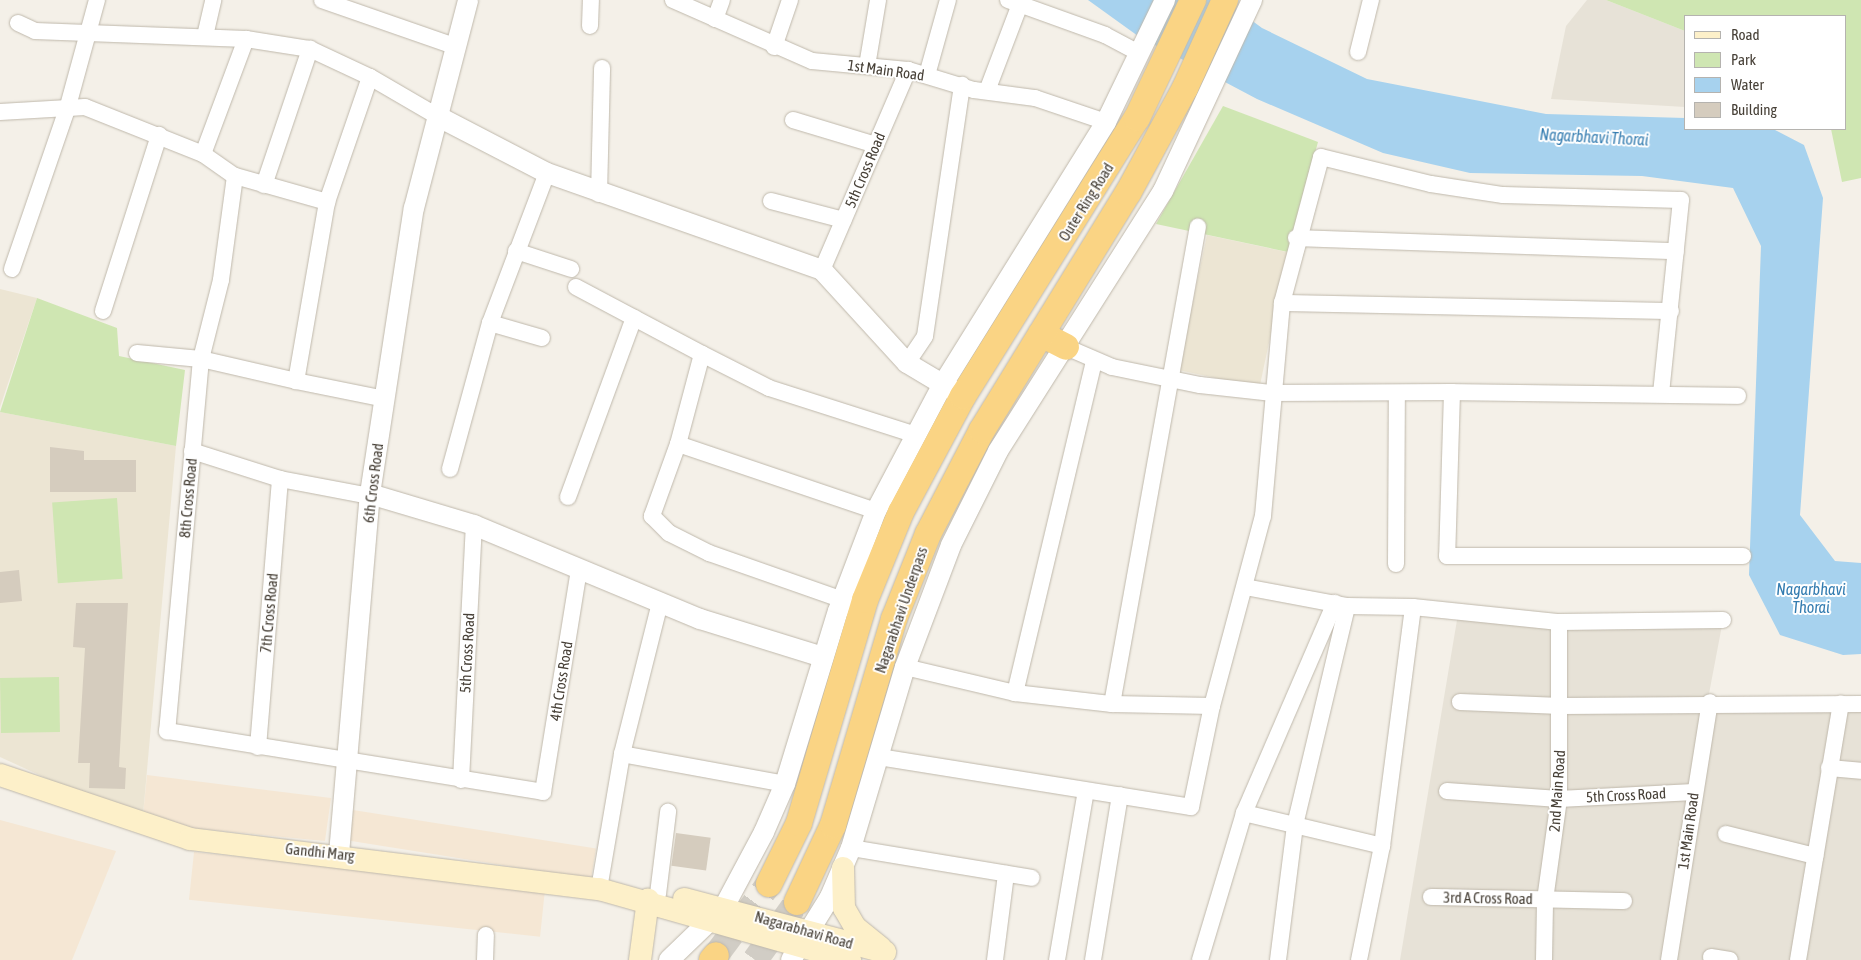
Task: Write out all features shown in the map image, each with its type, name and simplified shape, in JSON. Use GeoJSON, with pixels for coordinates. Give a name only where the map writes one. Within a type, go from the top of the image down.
{"type":"FeatureCollection","features":[{"type":"Feature","properties":{"kind":"highway","name":"Outer Ring Road"},"geometry":{"type":"LineString","coordinates":[[953,390],[1102,178],[1159,75],[1193,0]]}},
{"type":"Feature","properties":{"kind":"highway","name":"Outer Ring Road"},"geometry":{"type":"LineString","coordinates":[[1041,334],[1128,193],[1186,88],[1225,0]]}},
{"type":"Feature","properties":{"kind":"highway"},"geometry":{"type":"LineString","coordinates":[[1041,334],[1066,347]]}},
{"type":"Feature","properties":{"kind":"highway","name":"Nagarabhavi Underpass"},"geometry":{"type":"LineString","coordinates":[[797,902],[833,825],[910,575],[982,430],[1041,334]]}},
{"type":"Feature","properties":{"kind":"highway"},"geometry":{"type":"LineString","coordinates":[[769,884],[799,822],[882,555],[953,390]]}},
{"type":"Feature","properties":{"kind":"main road","name":"Gandhi Marg"},"geometry":{"type":"LineString","coordinates":[[0,775],[190,839],[339,854],[653,897],[657,908],[717,914],[760,934],[801,946]]}},
{"type":"Feature","properties":{"kind":"main road"},"geometry":{"type":"LineString","coordinates":[[847,858],[841,897],[849,919],[891,956]]}},
{"type":"Feature","properties":{"kind":"main road"},"geometry":{"type":"LineString","coordinates":[[640,960],[653,897]]}},
{"type":"Feature","properties":{"kind":"main road","name":"Nagarabhavi Road"},"geometry":{"type":"LineString","coordinates":[[717,914],[801,946],[891,956]]}},
{"type":"Feature","properties":{"kind":"main road"},"geometry":{"type":"LineString","coordinates":[[801,946],[850,960]]}},
{"type":"Feature","properties":{"kind":"street"},"geometry":{"type":"LineString","coordinates":[[12,269],[68,106],[90,34],[97,0]]}},
{"type":"Feature","properties":{"kind":"street"},"geometry":{"type":"LineString","coordinates":[[205,36],[212,0]]}},
{"type":"Feature","properties":{"kind":"street"},"geometry":{"type":"LineString","coordinates":[[322,0],[457,47]]}},
{"type":"Feature","properties":{"kind":"street","name":"6th Cross Road"},"geometry":{"type":"LineString","coordinates":[[339,854],[350,760],[370,495],[414,208],[468,0]]}},
{"type":"Feature","properties":{"kind":"street"},"geometry":{"type":"LineString","coordinates":[[590,26],[591,0]]}},
{"type":"Feature","properties":{"kind":"street","name":"1st Main Road"},"geometry":{"type":"LineString","coordinates":[[673,0],[774,47],[812,60],[908,70],[987,91],[1035,98],[1106,122]]}},
{"type":"Feature","properties":{"kind":"street"},"geometry":{"type":"LineString","coordinates":[[715,19],[722,0]]}},
{"type":"Feature","properties":{"kind":"street"},"geometry":{"type":"LineString","coordinates":[[774,47],[790,0]]}},
{"type":"Feature","properties":{"kind":"street"},"geometry":{"type":"LineString","coordinates":[[867,66],[878,0]]}},
{"type":"Feature","properties":{"kind":"street"},"geometry":{"type":"LineString","coordinates":[[927,75],[948,0]]}},
{"type":"Feature","properties":{"kind":"street"},"geometry":{"type":"LineString","coordinates":[[669,960],[717,914],[785,784],[843,600],[876,511],[916,435],[953,390],[1106,122],[1165,0]]}},
{"type":"Feature","properties":{"kind":"street"},"geometry":{"type":"LineString","coordinates":[[1358,52],[1371,0]]}},
{"type":"Feature","properties":{"kind":"street"},"geometry":{"type":"LineString","coordinates":[[987,91],[1014,2],[1143,48]]}},
{"type":"Feature","properties":{"kind":"street"},"geometry":{"type":"LineString","coordinates":[[801,946],[847,858],[880,757],[905,667],[929,599],[985,475],[1142,229],[1217,81],[1249,7]]}},
{"type":"Feature","properties":{"kind":"street"},"geometry":{"type":"LineString","coordinates":[[18,23],[35,31],[205,36],[246,39],[310,49],[370,77],[438,116],[548,174],[599,194],[822,270],[907,362],[953,390]]}},
{"type":"Feature","properties":{"kind":"street"},"geometry":{"type":"LineString","coordinates":[[202,154],[246,39]]}},
{"type":"Feature","properties":{"kind":"street"},"geometry":{"type":"LineString","coordinates":[[264,185],[310,49]]}},
{"type":"Feature","properties":{"kind":"street"},"geometry":{"type":"LineString","coordinates":[[599,194],[602,68]]}},
{"type":"Feature","properties":{"kind":"street","name":"5th Cross Road"},"geometry":{"type":"LineString","coordinates":[[822,270],[908,70]]}},
{"type":"Feature","properties":{"kind":"street"},"geometry":{"type":"LineString","coordinates":[[296,380],[327,202],[370,77]]}},
{"type":"Feature","properties":{"kind":"street"},"geometry":{"type":"LineString","coordinates":[[907,362],[925,336],[962,85]]}},
{"type":"Feature","properties":{"kind":"street"},"geometry":{"type":"LineString","coordinates":[[0,112],[68,106],[85,107],[159,135],[202,154],[235,176],[327,202]]}},
{"type":"Feature","properties":{"kind":"street"},"geometry":{"type":"LineString","coordinates":[[794,120],[876,145]]}},
{"type":"Feature","properties":{"kind":"street"},"geometry":{"type":"LineString","coordinates":[[102,311],[159,135]]}},
{"type":"Feature","properties":{"kind":"street"},"geometry":{"type":"LineString","coordinates":[[880,757],[1191,807],[1212,706],[1263,516],[1271,393],[1282,303],[1296,238],[1322,156],[1431,184],[1503,195],[1681,200],[1671,311],[1661,392]]}},
{"type":"Feature","properties":{"kind":"street"},"geometry":{"type":"LineString","coordinates":[[450,469],[490,323],[516,251],[548,174]]}},
{"type":"Feature","properties":{"kind":"street","name":"8th Cross Road"},"geometry":{"type":"LineString","coordinates":[[235,176],[221,280],[201,359],[167,731],[258,747]]}},
{"type":"Feature","properties":{"kind":"street"},"geometry":{"type":"LineString","coordinates":[[770,201],[844,220]]}},
{"type":"Feature","properties":{"kind":"street"},"geometry":{"type":"LineString","coordinates":[[1112,704],[1198,227]]}},
{"type":"Feature","properties":{"kind":"street"},"geometry":{"type":"LineString","coordinates":[[1296,238],[1676,251]]}},
{"type":"Feature","properties":{"kind":"street"},"geometry":{"type":"LineString","coordinates":[[516,251],[571,270]]}},
{"type":"Feature","properties":{"kind":"street"},"geometry":{"type":"LineString","coordinates":[[576,288],[769,388],[916,435]]}},
{"type":"Feature","properties":{"kind":"street"},"geometry":{"type":"LineString","coordinates":[[1282,303],[1671,311]]}},
{"type":"Feature","properties":{"kind":"street"},"geometry":{"type":"LineString","coordinates":[[568,497],[634,318]]}},
{"type":"Feature","properties":{"kind":"street"},"geometry":{"type":"LineString","coordinates":[[490,323],[542,338]]}},
{"type":"Feature","properties":{"kind":"street"},"geometry":{"type":"LineString","coordinates":[[1066,347],[1094,362],[1171,381],[1271,393],[1661,392],[1738,396]]}},
{"type":"Feature","properties":{"kind":"street"},"geometry":{"type":"LineString","coordinates":[[137,353],[201,359],[385,399]]}},
{"type":"Feature","properties":{"kind":"street"},"geometry":{"type":"LineString","coordinates":[[702,354],[678,444],[652,516],[669,533],[709,553],[843,600]]}},
{"type":"Feature","properties":{"kind":"street"},"geometry":{"type":"LineString","coordinates":[[1015,693],[1094,362]]}},
{"type":"Feature","properties":{"kind":"street"},"geometry":{"type":"LineString","coordinates":[[1452,392],[1447,556],[1743,556]]}},
{"type":"Feature","properties":{"kind":"street"},"geometry":{"type":"LineString","coordinates":[[1396,564],[1397,394]]}},
{"type":"Feature","properties":{"kind":"street"},"geometry":{"type":"LineString","coordinates":[[678,444],[876,511]]}},
{"type":"Feature","properties":{"kind":"street"},"geometry":{"type":"LineString","coordinates":[[192,451],[280,479],[370,495],[474,525],[660,603],[824,657]]}},
{"type":"Feature","properties":{"kind":"street","name":"7th Cross Road"},"geometry":{"type":"LineString","coordinates":[[258,747],[280,479]]}},
{"type":"Feature","properties":{"kind":"street","name":"5th Cross Road"},"geometry":{"type":"LineString","coordinates":[[461,780],[474,525]]}},
{"type":"Feature","properties":{"kind":"street","name":"4th Cross Road"},"geometry":{"type":"LineString","coordinates":[[461,780],[543,792],[579,569]]}},
{"type":"Feature","properties":{"kind":"street"},"geometry":{"type":"LineString","coordinates":[[1245,586],[1341,605],[1413,607],[1559,622],[1723,620]]}},
{"type":"Feature","properties":{"kind":"street"},"geometry":{"type":"LineString","coordinates":[[599,889],[622,754],[660,603]]}},
{"type":"Feature","properties":{"kind":"street"},"geometry":{"type":"LineString","coordinates":[[1200,960],[1244,813],[1341,605]]}},
{"type":"Feature","properties":{"kind":"street"},"geometry":{"type":"LineString","coordinates":[[1278,960],[1295,825],[1341,605]]}},
{"type":"Feature","properties":{"kind":"street"},"geometry":{"type":"LineString","coordinates":[[1359,960],[1382,846],[1413,607]]}},
{"type":"Feature","properties":{"kind":"street","name":"2nd Main Road"},"geometry":{"type":"LineString","coordinates":[[1544,960],[1545,900],[1559,799],[1561,706],[1559,622]]}},
{"type":"Feature","properties":{"kind":"street"},"geometry":{"type":"LineString","coordinates":[[905,667],[1015,693],[1112,704],[1212,706]]}},
{"type":"Feature","properties":{"kind":"street"},"geometry":{"type":"LineString","coordinates":[[1460,702],[1561,706],[1710,702],[1861,704]]}},
{"type":"Feature","properties":{"kind":"street","name":"1st Main Road"},"geometry":{"type":"LineString","coordinates":[[1669,960],[1694,792],[1710,702]]}},
{"type":"Feature","properties":{"kind":"street"},"geometry":{"type":"LineString","coordinates":[[1798,960],[1841,704]]}},
{"type":"Feature","properties":{"kind":"street"},"geometry":{"type":"LineString","coordinates":[[258,747],[350,760],[461,780]]}},
{"type":"Feature","properties":{"kind":"street"},"geometry":{"type":"LineString","coordinates":[[622,754],[785,784]]}},
{"type":"Feature","properties":{"kind":"street"},"geometry":{"type":"LineString","coordinates":[[1829,768],[1861,771]]}},
{"type":"Feature","properties":{"kind":"street"},"geometry":{"type":"LineString","coordinates":[[1057,960],[1086,791]]}},
{"type":"Feature","properties":{"kind":"street","name":"5th Cross Road"},"geometry":{"type":"LineString","coordinates":[[1447,791],[1559,799],[1694,792]]}},
{"type":"Feature","properties":{"kind":"street"},"geometry":{"type":"LineString","coordinates":[[1093,960],[1120,795]]}},
{"type":"Feature","properties":{"kind":"street"},"geometry":{"type":"LineString","coordinates":[[653,897],[668,812]]}},
{"type":"Feature","properties":{"kind":"street"},"geometry":{"type":"LineString","coordinates":[[1244,813],[1382,846]]}},
{"type":"Feature","properties":{"kind":"street"},"geometry":{"type":"LineString","coordinates":[[1726,834],[1815,856]]}},
{"type":"Feature","properties":{"kind":"street"},"geometry":{"type":"LineString","coordinates":[[847,858],[1032,878]]}},
{"type":"Feature","properties":{"kind":"street"},"geometry":{"type":"LineString","coordinates":[[996,960],[1006,874]]}},
{"type":"Feature","properties":{"kind":"street","name":"3rd A Cross Road"},"geometry":{"type":"LineString","coordinates":[[1431,897],[1545,900]]}},
{"type":"Feature","properties":{"kind":"street"},"geometry":{"type":"LineString","coordinates":[[1545,900],[1624,901]]}},
{"type":"Feature","properties":{"kind":"street"},"geometry":{"type":"LineString","coordinates":[[485,960],[486,936]]}},
{"type":"Feature","properties":{"kind":"street"},"geometry":{"type":"LineString","coordinates":[[1711,957],[1730,960]]}},
{"type":"Feature","properties":{"kind":"shaded area"},"geometry":{"type":"Polygon","coordinates":[[[1587,0],[1606,0],[1684,31],[1684,107],[1551,99],[1566,26],[1587,0]]]}},
{"type":"Feature","properties":{"kind":"shaded area"},"geometry":{"type":"Polygon","coordinates":[[[1207,235],[1288,252],[1259,387],[1178,370],[1207,235]]]}},
{"type":"Feature","properties":{"kind":"shaded area"},"geometry":{"type":"Polygon","coordinates":[[[0,289],[37,298],[0,407],[0,289]]]}},
{"type":"Feature","properties":{"kind":"shaded area"},"geometry":{"type":"Polygon","coordinates":[[[0,412],[176,446],[143,815],[83,795],[0,757],[0,412]]]}},
{"type":"Feature","properties":{"kind":"shaded area"},"geometry":{"type":"Polygon","coordinates":[[[1458,614],[1723,620],[1708,699],[1861,699],[1861,960],[1400,960],[1458,614]]]}},
{"type":"Feature","properties":{"kind":"shaded area"},"geometry":{"type":"Polygon","coordinates":[[[147,775],[331,798],[325,841],[190,828],[143,815],[147,775]]]}},
{"type":"Feature","properties":{"kind":"shaded area"},"geometry":{"type":"Polygon","coordinates":[[[353,810],[596,848],[591,879],[348,841],[353,810]]]}},
{"type":"Feature","properties":{"kind":"shaded area"},"geometry":{"type":"Polygon","coordinates":[[[0,820],[116,851],[72,960],[0,960],[0,820]]]}},
{"type":"Feature","properties":{"kind":"shaded area"},"geometry":{"type":"Polygon","coordinates":[[[194,852],[545,889],[540,937],[189,900],[194,852]]]}},
{"type":"Feature","properties":{"kind":"green space"},"geometry":{"type":"Polygon","coordinates":[[[1606,0],[1861,0],[1861,178],[1842,182],[1831,130],[1846,130],[1846,15],[1684,15],[1684,31],[1606,0]]]}},
{"type":"Feature","properties":{"kind":"green space"},"geometry":{"type":"Polygon","coordinates":[[[1223,106],[1318,142],[1288,252],[1156,224],[1223,106]]]}},
{"type":"Feature","properties":{"kind":"green space"},"geometry":{"type":"Polygon","coordinates":[[[37,298],[117,328],[119,356],[185,370],[176,446],[0,412],[37,298]]]}},
{"type":"Feature","properties":{"kind":"green space"},"geometry":{"type":"Polygon","coordinates":[[[117,498],[123,579],[58,583],[52,503],[117,498]]]}},
{"type":"Feature","properties":{"kind":"green space"},"geometry":{"type":"Polygon","coordinates":[[[59,677],[60,732],[1,733],[0,678],[59,677]]]}},
{"type":"Feature","properties":{"kind":"water","name":"Nagarbhavi Thorai"},"geometry":{"type":"Polygon","coordinates":[[[1088,0],[1224,0],[1262,28],[1367,79],[1546,114],[1684,118],[1684,130],[1775,130],[1804,145],[1823,198],[1800,515],[1835,561],[1861,563],[1861,654],[1843,655],[1780,635],[1749,575],[1761,246],[1733,188],[1642,176],[1470,173],[1383,153],[1257,99],[1138,36],[1088,0]]]}},
{"type":"Feature","properties":{"kind":"building"},"geometry":{"type":"Polygon","coordinates":[[[50,447],[84,451],[84,460],[136,460],[136,492],[50,492],[50,447]]]}},
{"type":"Feature","properties":{"kind":"building"},"geometry":{"type":"Polygon","coordinates":[[[19,570],[22,601],[0,603],[0,572],[19,570]]]}},
{"type":"Feature","properties":{"kind":"building"},"geometry":{"type":"Polygon","coordinates":[[[76,603],[128,603],[119,767],[126,768],[125,789],[89,788],[90,763],[78,763],[85,648],[73,647],[76,603]]]}},
{"type":"Feature","properties":{"kind":"building"},"geometry":{"type":"Polygon","coordinates":[[[676,833],[711,838],[706,871],[671,866],[676,833]]]}},
{"type":"Feature","properties":{"kind":"tunnel"},"geometry":{"type":"LineString","coordinates":[[716,955],[769,884]]}},
{"type":"Feature","properties":{"kind":"tunnel"},"geometry":{"type":"LineString","coordinates":[[755,960],[797,902]]}}]}
